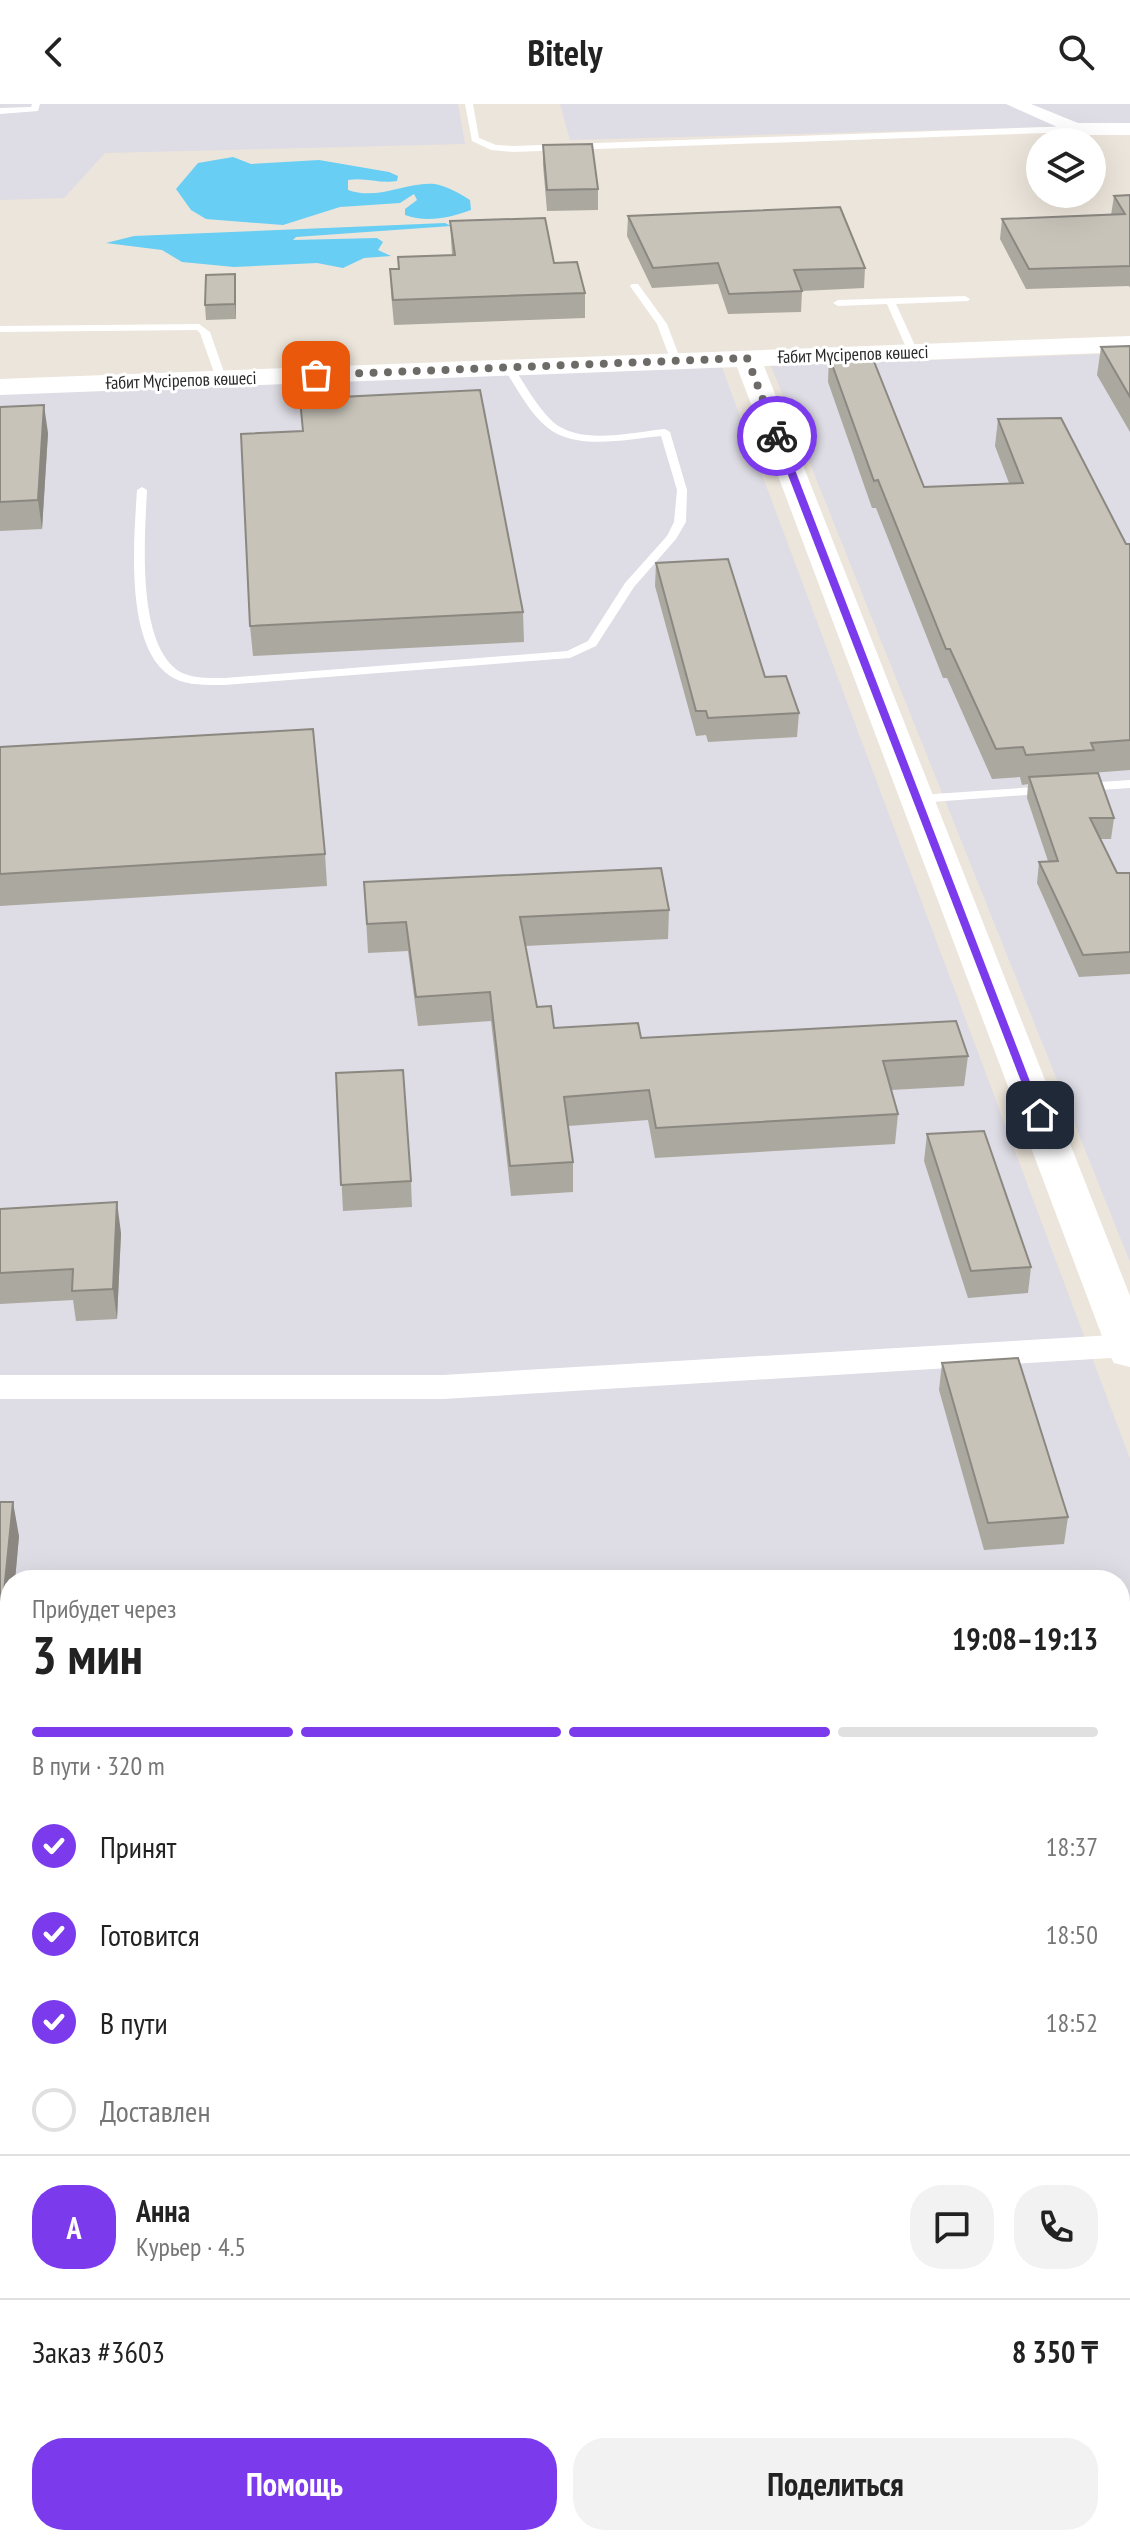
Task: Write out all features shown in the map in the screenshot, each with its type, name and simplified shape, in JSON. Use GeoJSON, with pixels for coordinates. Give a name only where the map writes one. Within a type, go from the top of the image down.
{"type":"FeatureCollection","features":[{"type":"Feature","properties":{"kind":"main road","name":"Ғабит Мүсірепов көшесі"},"geometry":{"type":"LineString","coordinates":[[0,387],[1130,344]]}},
{"type":"Feature","properties":{"kind":"main road"},"geometry":{"type":"LineString","coordinates":[[747,358],[1129,1349]]}},
{"type":"Feature","properties":{"kind":"street"},"geometry":{"type":"LineString","coordinates":[[1015,104],[1073,128]]}},
{"type":"Feature","properties":{"kind":"street"},"geometry":{"type":"LineString","coordinates":[[1106,129],[1130,129]]}},
{"type":"Feature","properties":{"kind":"street"},"geometry":{"type":"LineString","coordinates":[[0,1387],[443,1387],[1129,1349]]}},
{"type":"Feature","properties":{"kind":"lane"},"geometry":{"type":"LineString","coordinates":[[0,111],[35,109],[36,104]]}},
{"type":"Feature","properties":{"kind":"lane"},"geometry":{"type":"LineString","coordinates":[[469,104],[475,139],[494,148],[513,149],[1026,131]]}},
{"type":"Feature","properties":{"kind":"lane"},"geometry":{"type":"LineString","coordinates":[[635,286],[662,324],[676,361]]}},
{"type":"Feature","properties":{"kind":"lane"},"geometry":{"type":"LineString","coordinates":[[838,303],[965,299]]}},
{"type":"Feature","properties":{"kind":"lane"},"geometry":{"type":"LineString","coordinates":[[890,301],[913,352]]}},
{"type":"Feature","properties":{"kind":"lane"},"geometry":{"type":"LineString","coordinates":[[0,329],[199,327],[205,332],[221,378]]}},
{"type":"Feature","properties":{"kind":"lane"},"geometry":{"type":"LineString","coordinates":[[142,490],[139,584],[156,654],[174,674],[208,681],[257,679],[570,654],[592,643],[629,585],[672,537],[680,522],[682,490],[665,432],[598,436],[561,432],[545,419],[508,367]]}},
{"type":"Feature","properties":{"kind":"lane"},"geometry":{"type":"LineString","coordinates":[[919,799],[1130,784]]}},
{"type":"Feature","properties":{"kind":"shaded area"},"geometry":{"type":"Polygon","coordinates":[[[0,104],[458,104],[465,144],[105,153],[64,198],[0,200],[0,104]]]}},
{"type":"Feature","properties":{"kind":"shaded area"},"geometry":{"type":"Polygon","coordinates":[[[560,104],[1130,104],[1130,125],[570,140],[560,104]]]}},
{"type":"Feature","properties":{"kind":"shaded area"},"geometry":{"type":"Polygon","coordinates":[[[1130,353],[1130,1262],[771,366],[1130,353]]]}},
{"type":"Feature","properties":{"kind":"shaded area"},"geometry":{"type":"Polygon","coordinates":[[[721,365],[1130,1459],[1130,1570],[0,1570],[0,394],[721,365]]]}},
{"type":"Feature","properties":{"kind":"water"},"geometry":{"type":"Polygon","coordinates":[[[233,157],[251,164],[319,160],[389,172],[398,176],[397,181],[348,180],[348,190],[370,193],[435,184],[470,200],[471,210],[438,218],[421,219],[405,215],[405,209],[417,200],[414,194],[400,203],[340,207],[283,225],[206,219],[191,210],[176,189],[198,163],[233,157]]]}},
{"type":"Feature","properties":{"kind":"water"},"geometry":{"type":"Polygon","coordinates":[[[445,223],[451,226],[296,237],[293,240],[377,238],[383,242],[378,250],[391,256],[364,258],[343,268],[317,263],[234,267],[182,262],[162,250],[106,243],[134,236],[445,223]]]}},
{"type":"Feature","properties":{"kind":"building"},"geometry":{"type":"Polygon","coordinates":[[[592,144],[598,189],[547,190],[543,145],[592,144]]]}},
{"type":"Feature","properties":{"kind":"building"},"geometry":{"type":"Polygon","coordinates":[[[1130,195],[1130,266],[1029,269],[1002,219],[1125,214],[1114,196],[1130,195]]]}},
{"type":"Feature","properties":{"kind":"building"},"geometry":{"type":"Polygon","coordinates":[[[840,207],[865,268],[794,270],[802,291],[729,294],[718,263],[653,268],[628,216],[840,207]]]}},
{"type":"Feature","properties":{"kind":"building"},"geometry":{"type":"Polygon","coordinates":[[[545,218],[554,263],[577,262],[585,293],[393,300],[390,269],[399,269],[398,257],[455,255],[450,221],[545,218]]]}},
{"type":"Feature","properties":{"kind":"building"},"geometry":{"type":"Polygon","coordinates":[[[235,274],[235,304],[205,305],[206,275],[235,274]]]}},
{"type":"Feature","properties":{"kind":"building"},"geometry":{"type":"Polygon","coordinates":[[[1130,346],[1130,397],[1101,347],[1130,346]]]}},
{"type":"Feature","properties":{"kind":"building"},"geometry":{"type":"Polygon","coordinates":[[[871,354],[924,487],[1023,483],[998,419],[1061,418],[1126,544],[1130,544],[1130,740],[1091,743],[1094,750],[1026,755],[1023,747],[996,749],[950,649],[946,649],[878,480],[874,481],[829,356],[871,354]]]}},
{"type":"Feature","properties":{"kind":"building"},"geometry":{"type":"Polygon","coordinates":[[[480,390],[523,612],[250,626],[241,434],[303,431],[300,399],[480,390]]]}},
{"type":"Feature","properties":{"kind":"building"},"geometry":{"type":"Polygon","coordinates":[[[44,405],[38,500],[0,502],[0,407],[44,405]]]}},
{"type":"Feature","properties":{"kind":"building"},"geometry":{"type":"Polygon","coordinates":[[[728,559],[765,677],[786,676],[799,713],[708,718],[706,711],[696,711],[656,563],[728,559]]]}},
{"type":"Feature","properties":{"kind":"building"},"geometry":{"type":"Polygon","coordinates":[[[313,729],[325,854],[0,874],[0,747],[313,729]]]}},
{"type":"Feature","properties":{"kind":"building"},"geometry":{"type":"Polygon","coordinates":[[[1098,773],[1114,818],[1090,818],[1117,873],[1130,873],[1130,952],[1083,955],[1039,862],[1058,861],[1029,777],[1098,773]]]}},
{"type":"Feature","properties":{"kind":"building"},"geometry":{"type":"Polygon","coordinates":[[[661,868],[669,910],[520,917],[537,1007],[551,1006],[554,1028],[638,1023],[641,1038],[956,1021],[968,1056],[883,1061],[898,1114],[656,1128],[649,1090],[564,1097],[573,1162],[510,1166],[490,992],[416,997],[406,922],[367,924],[364,882],[661,868]]]}},
{"type":"Feature","properties":{"kind":"building"},"geometry":{"type":"Polygon","coordinates":[[[403,1070],[411,1181],[341,1185],[336,1073],[403,1070]]]}},
{"type":"Feature","properties":{"kind":"building"},"geometry":{"type":"Polygon","coordinates":[[[984,1131],[1031,1267],[971,1271],[927,1134],[984,1131]]]}},
{"type":"Feature","properties":{"kind":"building"},"geometry":{"type":"Polygon","coordinates":[[[117,1202],[113,1289],[72,1291],[73,1269],[0,1273],[0,1209],[117,1202]]]}},
{"type":"Feature","properties":{"kind":"building"},"geometry":{"type":"Polygon","coordinates":[[[1018,1358],[1068,1517],[988,1523],[942,1363],[1018,1358]]]}},
{"type":"Feature","properties":{"kind":"building"},"geometry":{"type":"Polygon","coordinates":[[[0,1502],[13,1502],[6,1570],[0,1570],[0,1502]]]}},
{"type":"Feature","properties":{"kind":"way so far"},"geometry":{"type":"LineString","coordinates":[[316,375],[747,358],[777,436]]}},
{"type":"Feature","properties":{"kind":"route"},"geometry":{"type":"LineString","coordinates":[[777,436],[1040,1115]]}}]}
